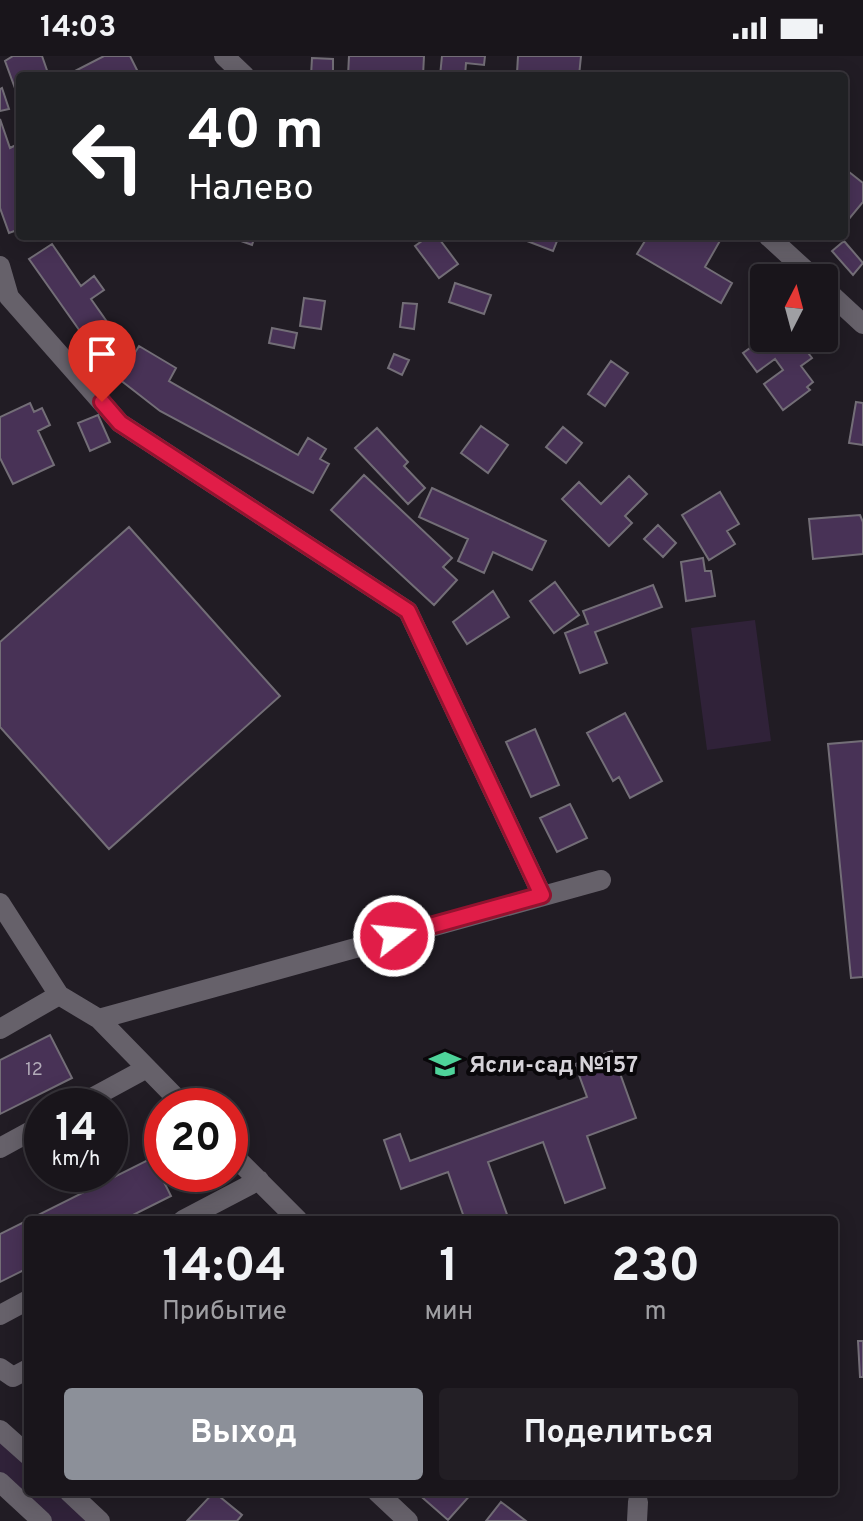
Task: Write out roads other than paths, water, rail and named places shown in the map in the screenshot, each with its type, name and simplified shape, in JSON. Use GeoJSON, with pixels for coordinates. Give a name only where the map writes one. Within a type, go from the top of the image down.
{"type":"FeatureCollection","features":[{"type":"Feature","properties":{"kind":"street"},"geometry":{"type":"LineString","coordinates":[[224,56],[241,72]]}},
{"type":"Feature","properties":{"kind":"street"},"geometry":{"type":"LineString","coordinates":[[772,240],[799,264]]}},
{"type":"Feature","properties":{"kind":"street"},"geometry":{"type":"LineString","coordinates":[[0,266],[9,297],[120,423],[408,611],[542,895]]}},
{"type":"Feature","properties":{"kind":"street"},"geometry":{"type":"LineString","coordinates":[[838,301],[863,324]]}},
{"type":"Feature","properties":{"kind":"street"},"geometry":{"type":"LineString","coordinates":[[99,1019],[601,880]]}},
{"type":"Feature","properties":{"kind":"street"},"geometry":{"type":"LineString","coordinates":[[0,903],[59,995],[99,1019],[166,1088]]}},
{"type":"Feature","properties":{"kind":"street"},"geometry":{"type":"LineString","coordinates":[[0,1029],[59,995]]}},
{"type":"Feature","properties":{"kind":"street"},"geometry":{"type":"LineString","coordinates":[[110,1088],[147,1068]]}},
{"type":"Feature","properties":{"kind":"street"},"geometry":{"type":"LineString","coordinates":[[0,1148],[24,1135]]}},
{"type":"Feature","properties":{"kind":"street"},"geometry":{"type":"LineString","coordinates":[[248,1169],[294,1216]]}},
{"type":"Feature","properties":{"kind":"street"},"geometry":{"type":"LineString","coordinates":[[191,1216],[259,1180]]}},
{"type":"Feature","properties":{"kind":"street"},"geometry":{"type":"LineString","coordinates":[[0,1315],[24,1302]]}},
{"type":"Feature","properties":{"kind":"street"},"geometry":{"type":"LineString","coordinates":[[0,1368],[13,1377],[24,1371]]}},
{"type":"Feature","properties":{"kind":"street"},"geometry":{"type":"LineString","coordinates":[[0,1430],[24,1451]]}},
{"type":"Feature","properties":{"kind":"street"},"geometry":{"type":"LineString","coordinates":[[0,1482],[42,1521]]}},
{"type":"Feature","properties":{"kind":"street"},"geometry":{"type":"LineString","coordinates":[[73,1496],[100,1521]]}},
{"type":"Feature","properties":{"kind":"street"},"geometry":{"type":"LineString","coordinates":[[381,1496],[408,1521]]}},
{"type":"Feature","properties":{"kind":"place","name":"Ясли-сад №157"},"geometry":{"type":"Point","coordinates":[445,1064]}}]}
